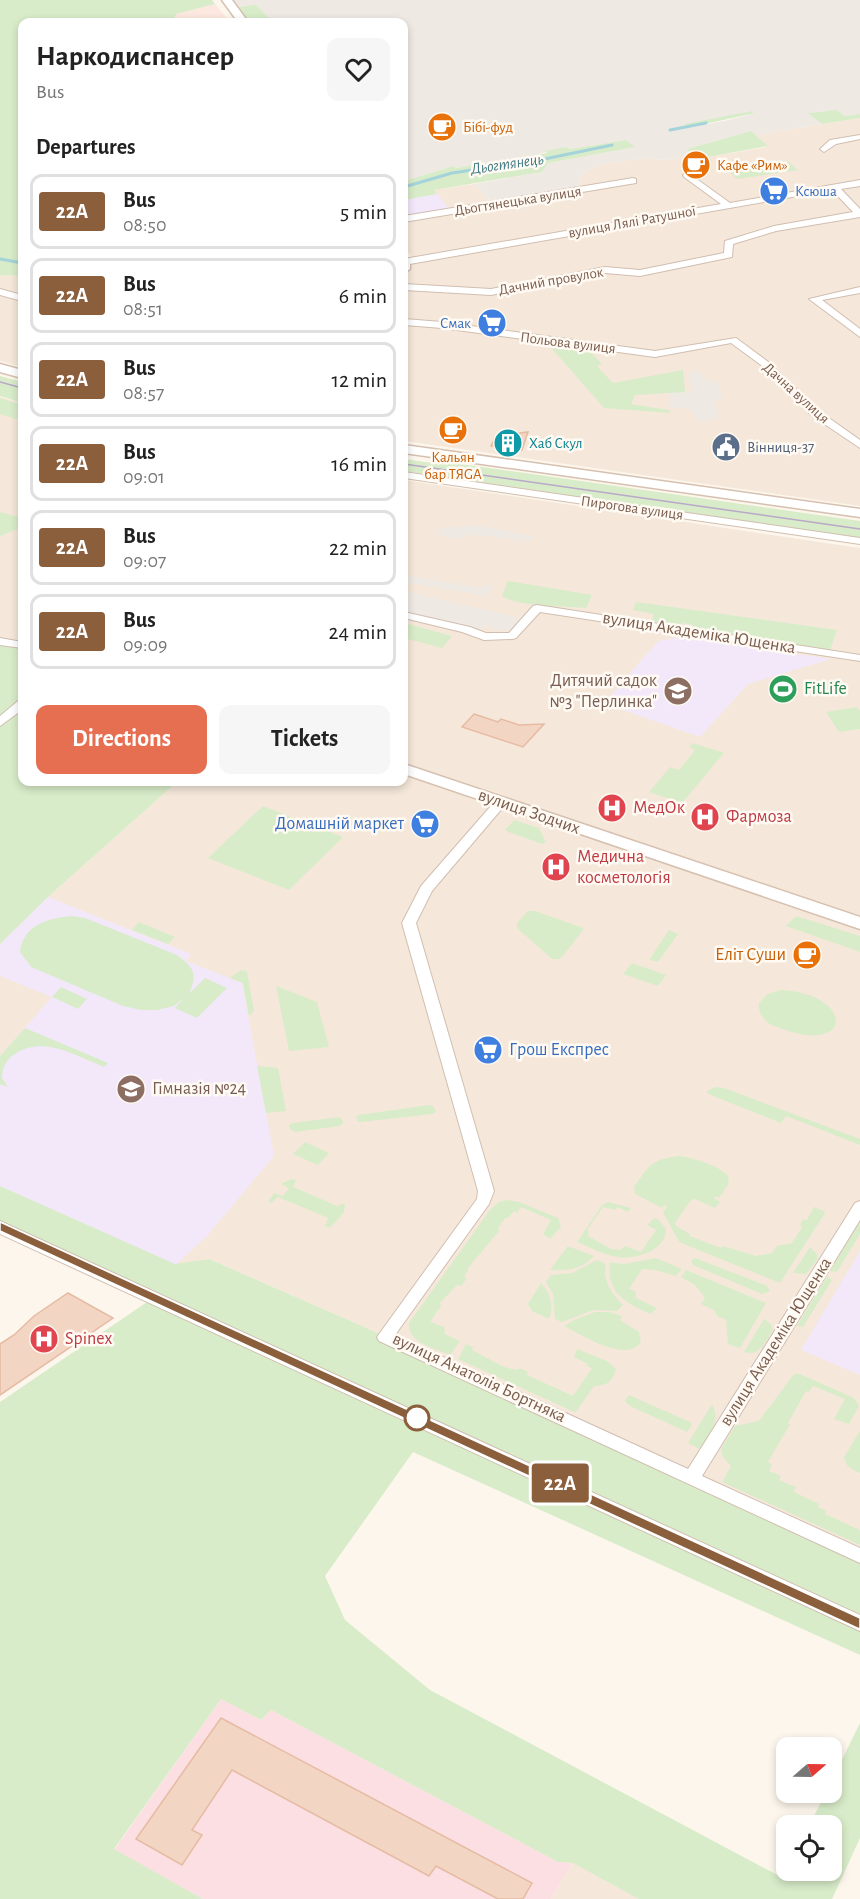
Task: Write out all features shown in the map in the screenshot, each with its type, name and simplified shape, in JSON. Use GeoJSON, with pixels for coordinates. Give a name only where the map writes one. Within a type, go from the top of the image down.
{"type":"FeatureCollection","features":[{"type":"Feature","properties":{"kind":"main road"},"geometry":{"type":"LineString","coordinates":[[227,0],[240,18]]}},
{"type":"Feature","properties":{"kind":"main road"},"geometry":{"type":"LineString","coordinates":[[0,368],[18,373]]}},
{"type":"Feature","properties":{"kind":"main road","name":"Пирогова вулиця"},"geometry":{"type":"LineString","coordinates":[[408,450],[860,513]]}},
{"type":"Feature","properties":{"kind":"main road","name":"вулиця Зодчих"},"geometry":{"type":"LineString","coordinates":[[408,771],[860,923]]}},
{"type":"Feature","properties":{"kind":"street"},"geometry":{"type":"LineString","coordinates":[[824,149],[833,142],[860,137]]}},
{"type":"Feature","properties":{"kind":"street"},"geometry":{"type":"LineString","coordinates":[[687,175],[729,206]]}},
{"type":"Feature","properties":{"kind":"street","name":"Дьогтянецька вулиця"},"geometry":{"type":"LineString","coordinates":[[408,218],[633,181]]}},
{"type":"Feature","properties":{"kind":"street","name":"вулиця Лялі Ратушної"},"geometry":{"type":"LineString","coordinates":[[408,260],[860,183]]}},
{"type":"Feature","properties":{"kind":"street"},"geometry":{"type":"LineString","coordinates":[[834,187],[859,213]]}},
{"type":"Feature","properties":{"kind":"street","name":"Дачний провулок"},"geometry":{"type":"LineString","coordinates":[[408,287],[492,292],[605,270],[640,273],[729,255],[728,243],[774,229],[859,213]]}},
{"type":"Feature","properties":{"kind":"street"},"geometry":{"type":"LineString","coordinates":[[860,290],[814,299],[860,334]]}},
{"type":"Feature","properties":{"kind":"street"},"geometry":{"type":"LineString","coordinates":[[0,292],[18,297]]}},
{"type":"Feature","properties":{"kind":"street","name":"Польова вулиця"},"geometry":{"type":"LineString","coordinates":[[408,322],[655,354],[733,340]]}},
{"type":"Feature","properties":{"kind":"street","name":"Дачна вулиця"},"geometry":{"type":"LineString","coordinates":[[733,340],[764,363],[815,412],[860,445]]}},
{"type":"Feature","properties":{"kind":"street","name":"Пирогова вулиця"},"geometry":{"type":"LineString","coordinates":[[408,476],[860,541]]}},
{"type":"Feature","properties":{"kind":"street","name":"вулиця Академіка Ющенка"},"geometry":{"type":"LineString","coordinates":[[408,616],[466,629],[484,637],[512,636],[537,608],[860,658]]}},
{"type":"Feature","properties":{"kind":"street"},"geometry":{"type":"LineString","coordinates":[[0,641],[18,645]]}},
{"type":"Feature","properties":{"kind":"street"},"geometry":{"type":"LineString","coordinates":[[0,722],[18,707]]}},
{"type":"Feature","properties":{"kind":"street","name":"вулиця Анатолія Бортняка"},"geometry":{"type":"LineString","coordinates":[[501,802],[426,889],[409,923],[486,1191],[484,1200],[385,1337],[860,1556]]}},
{"type":"Feature","properties":{"kind":"street","name":"вулиця Академіка Ющенка"},"geometry":{"type":"LineString","coordinates":[[692,1478],[860,1207]]}},
{"type":"Feature","properties":{"kind":"street"},"geometry":{"type":"LineString","coordinates":[[0,1227],[860,1623]]}},
{"type":"Feature","properties":{"kind":"shaded area"},"geometry":{"type":"Polygon","coordinates":[[[228,0],[860,0],[860,114],[845,116],[825,111],[809,113],[822,124],[755,135],[751,131],[687,149],[693,155],[669,160],[645,158],[599,165],[588,170],[580,178],[578,191],[494,205],[474,184],[542,172],[548,163],[634,147],[626,140],[570,149],[566,147],[519,159],[456,168],[454,166],[408,180],[408,18],[240,18],[228,0]],[[751,111],[684,125],[688,128],[755,113],[751,111]]]}},
{"type":"Feature","properties":{"kind":"shaded area"},"geometry":{"type":"Polygon","coordinates":[[[215,4],[227,18],[174,18],[176,14],[215,4]]]}},
{"type":"Feature","properties":{"kind":"shaded area"},"geometry":{"type":"Polygon","coordinates":[[[860,118],[860,506],[408,442],[408,274],[414,260],[408,252],[408,219],[451,213],[433,190],[474,184],[494,205],[578,190],[580,178],[588,170],[599,165],[645,158],[669,160],[693,155],[697,159],[767,147],[755,135],[860,118]]]}},
{"type":"Feature","properties":{"kind":"shaded area"},"geometry":{"type":"Polygon","coordinates":[[[437,194],[450,210],[408,215],[408,199],[437,194]]]}},
{"type":"Feature","properties":{"kind":"shaded area"},"geometry":{"type":"Polygon","coordinates":[[[0,275],[18,276],[18,366],[0,361],[0,275]]]}},
{"type":"Feature","properties":{"kind":"shaded area"},"geometry":{"type":"Polygon","coordinates":[[[700,371],[708,382],[716,381],[720,386],[723,399],[712,401],[720,410],[714,412],[719,418],[700,422],[689,409],[669,407],[670,392],[692,391],[689,372],[700,371]]]}},
{"type":"Feature","properties":{"kind":"shaded area"},"geometry":{"type":"Polygon","coordinates":[[[0,397],[18,402],[18,645],[0,639],[0,397]]]}},
{"type":"Feature","properties":{"kind":"shaded area"},"geometry":{"type":"Polygon","coordinates":[[[408,481],[860,548],[860,1556],[362,1326],[209,1259],[175,1265],[0,1186],[0,944],[48,897],[173,786],[408,786],[408,481]]]}},
{"type":"Feature","properties":{"kind":"shaded area"},"geometry":{"type":"Polygon","coordinates":[[[474,525],[533,536],[530,542],[477,535],[464,536],[458,540],[436,535],[440,528],[474,525]]]}},
{"type":"Feature","properties":{"kind":"shaded area"},"geometry":{"type":"Polygon","coordinates":[[[408,576],[482,588],[484,584],[493,586],[487,596],[408,583],[408,576]]]}},
{"type":"Feature","properties":{"kind":"shaded area"},"geometry":{"type":"Polygon","coordinates":[[[408,592],[520,618],[512,630],[506,631],[484,626],[481,629],[408,613],[408,592]]]}},
{"type":"Feature","properties":{"kind":"shaded area","name":"Дитячий садок №3 \"Перлинка\""},"geometry":{"type":"Polygon","coordinates":[[[681,637],[831,659],[748,684],[700,737],[609,705],[608,699],[658,641],[681,637]]]}},
{"type":"Feature","properties":{"kind":"shaded area","name":"Гімназія №24"},"geometry":{"type":"Polygon","coordinates":[[[48,897],[191,954],[186,961],[242,983],[274,1156],[206,1237],[175,1265],[0,1186],[0,1056],[52,997],[0,976],[0,944],[48,897]]]}},
{"type":"Feature","properties":{"kind":"shaded area"},"geometry":{"type":"Polygon","coordinates":[[[860,1251],[860,1375],[801,1350],[860,1251]]]}},
{"type":"Feature","properties":{"kind":"shaded area"},"geometry":{"type":"Polygon","coordinates":[[[221,1699],[261,1720],[271,1710],[558,1862],[572,1863],[551,1899],[203,1899],[114,1850],[221,1699]]]}},
{"type":"Feature","properties":{"kind":"shaded area"},"geometry":{"type":"Polygon","coordinates":[[[587,1837],[700,1899],[551,1899],[587,1837]]]}},
{"type":"Feature","properties":{"kind":"green space"},"geometry":{"type":"Polygon","coordinates":[[[0,0],[212,0],[215,4],[176,14],[174,18],[18,18],[18,276],[0,275],[0,0]]]}},
{"type":"Feature","properties":{"kind":"green space"},"geometry":{"type":"Polygon","coordinates":[[[256,5],[269,18],[246,18],[239,7],[256,5]]]}},
{"type":"Feature","properties":{"kind":"green space"},"geometry":{"type":"Polygon","coordinates":[[[837,110],[845,116],[860,114],[860,118],[822,124],[808,113],[837,110]]]}},
{"type":"Feature","properties":{"kind":"green space"},"geometry":{"type":"Polygon","coordinates":[[[751,111],[755,113],[687,128],[684,124],[751,111]]]}},
{"type":"Feature","properties":{"kind":"green space"},"geometry":{"type":"Polygon","coordinates":[[[751,131],[768,146],[697,159],[687,149],[751,131]]]}},
{"type":"Feature","properties":{"kind":"green space"},"geometry":{"type":"Polygon","coordinates":[[[626,140],[635,147],[548,163],[542,172],[434,190],[437,194],[408,199],[408,180],[454,166],[456,168],[547,153],[545,151],[566,147],[570,149],[626,140]]]}},
{"type":"Feature","properties":{"kind":"green space"},"geometry":{"type":"Polygon","coordinates":[[[787,161],[798,170],[737,179],[727,170],[766,164],[775,172],[768,164],[787,161]]]}},
{"type":"Feature","properties":{"kind":"green space"},"geometry":{"type":"Polygon","coordinates":[[[546,342],[586,347],[602,364],[597,366],[613,383],[683,370],[685,392],[635,395],[631,404],[669,410],[670,413],[604,408],[546,342]]]}},
{"type":"Feature","properties":{"kind":"green space"},"geometry":{"type":"Polygon","coordinates":[[[0,376],[18,381],[18,402],[0,396],[0,376]]]}},
{"type":"Feature","properties":{"kind":"green space"},"geometry":{"type":"Polygon","coordinates":[[[0,398],[18,404],[16,419],[0,414],[0,398]]]}},
{"type":"Feature","properties":{"kind":"green space"},"geometry":{"type":"Polygon","coordinates":[[[408,460],[432,463],[434,460],[860,521],[860,538],[408,472],[408,460]]]}},
{"type":"Feature","properties":{"kind":"green space"},"geometry":{"type":"Polygon","coordinates":[[[0,512],[18,517],[18,529],[0,536],[0,512]]]}},
{"type":"Feature","properties":{"kind":"green space"},"geometry":{"type":"Polygon","coordinates":[[[508,581],[592,595],[586,608],[518,602],[502,596],[508,581]]]}},
{"type":"Feature","properties":{"kind":"green space"},"geometry":{"type":"Polygon","coordinates":[[[636,602],[837,630],[830,650],[692,628],[693,625],[682,623],[680,627],[651,623],[654,614],[633,610],[636,602]]]}},
{"type":"Feature","properties":{"kind":"green space"},"geometry":{"type":"Polygon","coordinates":[[[408,624],[452,636],[442,648],[408,639],[408,624]]]}},
{"type":"Feature","properties":{"kind":"green space"},"geometry":{"type":"Polygon","coordinates":[[[0,640],[18,645],[18,786],[173,786],[48,897],[0,944],[0,640]]]}},
{"type":"Feature","properties":{"kind":"green space"},"geometry":{"type":"Polygon","coordinates":[[[857,707],[860,711],[860,729],[839,732],[826,712],[857,707]]]}},
{"type":"Feature","properties":{"kind":"green space"},"geometry":{"type":"Polygon","coordinates":[[[693,743],[724,753],[682,803],[649,792],[670,767],[679,770],[695,750],[689,747],[693,743]]]}},
{"type":"Feature","properties":{"kind":"green space"},"geometry":{"type":"Polygon","coordinates":[[[263,806],[343,837],[289,890],[208,858],[263,806]]]}},
{"type":"Feature","properties":{"kind":"green space"},"geometry":{"type":"Polygon","coordinates":[[[514,820],[539,828],[546,842],[542,844],[506,831],[514,820]]]}},
{"type":"Feature","properties":{"kind":"green space"},"geometry":{"type":"Polygon","coordinates":[[[528,911],[535,911],[583,928],[583,930],[563,956],[559,959],[552,959],[517,928],[517,923],[528,911]]]}},
{"type":"Feature","properties":{"kind":"green space"},"geometry":{"type":"Polygon","coordinates":[[[72,916],[85,918],[177,955],[193,972],[189,994],[205,978],[227,988],[197,1018],[175,1008],[184,998],[174,1006],[157,1010],[141,1010],[123,1006],[31,967],[20,952],[26,935],[31,929],[46,921],[72,916]]]}},
{"type":"Feature","properties":{"kind":"green space"},"geometry":{"type":"Polygon","coordinates":[[[796,916],[860,936],[860,952],[786,926],[796,916]]]}},
{"type":"Feature","properties":{"kind":"green space"},"geometry":{"type":"Polygon","coordinates":[[[139,922],[175,937],[168,944],[132,930],[139,922]]]}},
{"type":"Feature","properties":{"kind":"green space"},"geometry":{"type":"Polygon","coordinates":[[[669,930],[678,934],[658,962],[649,960],[669,930]]]}},
{"type":"Feature","properties":{"kind":"green space"},"geometry":{"type":"Polygon","coordinates":[[[632,963],[666,975],[658,986],[623,974],[632,963]]]}},
{"type":"Feature","properties":{"kind":"green space"},"geometry":{"type":"Polygon","coordinates":[[[241,970],[247,971],[254,1011],[249,1016],[243,983],[230,978],[241,970]]]}},
{"type":"Feature","properties":{"kind":"green space"},"geometry":{"type":"Polygon","coordinates":[[[276,986],[317,1002],[329,1047],[289,1051],[276,986]]]}},
{"type":"Feature","properties":{"kind":"green space"},"geometry":{"type":"Polygon","coordinates":[[[61,987],[87,999],[78,1009],[52,997],[61,987]]]}},
{"type":"Feature","properties":{"kind":"green space"},"geometry":{"type":"Polygon","coordinates":[[[781,990],[806,994],[823,1002],[833,1012],[836,1022],[832,1030],[821,1035],[802,1034],[777,1027],[766,1021],[761,1015],[759,1003],[768,994],[781,990]]]}},
{"type":"Feature","properties":{"kind":"green space"},"geometry":{"type":"Polygon","coordinates":[[[25,1028],[108,1063],[104,1067],[60,1049],[37,1046],[10,1058],[2,1074],[8,1087],[0,1084],[0,1056],[25,1028]]]}},
{"type":"Feature","properties":{"kind":"green space"},"geometry":{"type":"Polygon","coordinates":[[[257,1066],[278,1068],[286,1111],[266,1113],[257,1066]]]}},
{"type":"Feature","properties":{"kind":"green space"},"geometry":{"type":"Polygon","coordinates":[[[716,1087],[860,1139],[860,1145],[786,1116],[781,1123],[708,1094],[707,1091],[716,1087]]]}},
{"type":"Feature","properties":{"kind":"green space"},"geometry":{"type":"Polygon","coordinates":[[[430,1105],[436,1112],[432,1114],[361,1122],[358,1122],[356,1117],[358,1115],[430,1105]]]}},
{"type":"Feature","properties":{"kind":"green space"},"geometry":{"type":"Polygon","coordinates":[[[338,1117],[343,1123],[340,1126],[295,1132],[289,1125],[293,1123],[338,1117]]]}},
{"type":"Feature","properties":{"kind":"green space"},"geometry":{"type":"Polygon","coordinates":[[[305,1142],[329,1153],[318,1165],[293,1154],[305,1142]]]}},
{"type":"Feature","properties":{"kind":"green space"},"geometry":{"type":"Polygon","coordinates":[[[677,1156],[705,1162],[729,1177],[728,1185],[719,1198],[715,1196],[714,1198],[720,1202],[715,1208],[695,1199],[691,1200],[675,1223],[676,1226],[690,1234],[689,1236],[721,1248],[723,1246],[756,1256],[772,1253],[777,1246],[792,1243],[802,1227],[800,1225],[803,1219],[807,1220],[814,1207],[824,1211],[825,1213],[780,1283],[681,1243],[663,1213],[667,1206],[664,1205],[662,1208],[635,1194],[634,1187],[651,1165],[677,1156]]]}},
{"type":"Feature","properties":{"kind":"green space"},"geometry":{"type":"Polygon","coordinates":[[[291,1179],[296,1180],[293,1187],[337,1206],[345,1203],[344,1212],[331,1227],[325,1227],[328,1218],[278,1197],[271,1203],[268,1202],[274,1193],[283,1196],[289,1188],[281,1184],[291,1179]]]}},
{"type":"Feature","properties":{"kind":"green space"},"geometry":{"type":"Polygon","coordinates":[[[0,1186],[175,1264],[209,1259],[362,1326],[860,1555],[860,1655],[413,1452],[325,1576],[345,1620],[430,1690],[776,1874],[776,1881],[840,1881],[832,1899],[639,1899],[573,1863],[558,1862],[271,1710],[261,1720],[221,1699],[114,1849],[203,1899],[0,1899],[0,1402],[153,1298],[0,1229],[0,1186]]]}},
{"type":"Feature","properties":{"kind":"green space"},"geometry":{"type":"Polygon","coordinates":[[[506,1200],[519,1202],[558,1218],[561,1227],[550,1239],[543,1234],[551,1220],[521,1207],[517,1213],[514,1211],[508,1218],[505,1218],[498,1228],[499,1231],[468,1268],[464,1277],[467,1278],[440,1303],[441,1306],[430,1322],[444,1327],[445,1334],[460,1341],[451,1354],[429,1347],[412,1335],[409,1323],[490,1210],[499,1202],[506,1200]]]}},
{"type":"Feature","properties":{"kind":"green space"},"geometry":{"type":"Polygon","coordinates":[[[608,1202],[631,1208],[628,1212],[617,1207],[615,1210],[603,1207],[587,1230],[588,1236],[611,1249],[620,1250],[625,1246],[641,1252],[656,1230],[647,1225],[654,1218],[659,1220],[666,1229],[661,1243],[649,1252],[625,1258],[608,1255],[577,1242],[602,1205],[608,1202]]]}},
{"type":"Feature","properties":{"kind":"green space"},"geometry":{"type":"Polygon","coordinates":[[[860,1222],[860,1234],[837,1272],[830,1271],[860,1222]]]}},
{"type":"Feature","properties":{"kind":"green space"},"geometry":{"type":"Polygon","coordinates":[[[568,1246],[594,1256],[585,1264],[574,1268],[550,1270],[568,1246]]]}},
{"type":"Feature","properties":{"kind":"green space"},"geometry":{"type":"Polygon","coordinates":[[[810,1247],[817,1254],[817,1260],[806,1274],[793,1273],[810,1247]]]}},
{"type":"Feature","properties":{"kind":"green space"},"geometry":{"type":"Polygon","coordinates":[[[656,1258],[682,1269],[676,1276],[642,1269],[629,1289],[636,1292],[636,1298],[657,1308],[651,1314],[633,1306],[615,1290],[611,1282],[610,1262],[624,1264],[656,1258]]]}},
{"type":"Feature","properties":{"kind":"green space"},"geometry":{"type":"Polygon","coordinates":[[[695,1258],[767,1286],[770,1291],[762,1294],[693,1265],[691,1261],[695,1258]]]}},
{"type":"Feature","properties":{"kind":"green space"},"geometry":{"type":"Polygon","coordinates":[[[597,1260],[606,1264],[605,1276],[609,1287],[623,1305],[617,1311],[594,1310],[562,1322],[555,1319],[553,1294],[546,1282],[551,1275],[572,1273],[597,1260]]]}},
{"type":"Feature","properties":{"kind":"green space"},"geometry":{"type":"Polygon","coordinates":[[[686,1270],[766,1303],[740,1348],[728,1344],[726,1320],[701,1304],[705,1298],[695,1285],[681,1277],[686,1270]]]}},
{"type":"Feature","properties":{"kind":"green space"},"geometry":{"type":"Polygon","coordinates":[[[827,1276],[832,1280],[803,1327],[797,1326],[827,1276]]]}},
{"type":"Feature","properties":{"kind":"green space"},"geometry":{"type":"Polygon","coordinates":[[[541,1283],[551,1300],[549,1319],[532,1311],[528,1304],[541,1283]]]}},
{"type":"Feature","properties":{"kind":"green space"},"geometry":{"type":"Polygon","coordinates":[[[595,1312],[609,1312],[622,1316],[620,1320],[639,1332],[641,1342],[634,1348],[615,1349],[564,1326],[595,1312]]]}},
{"type":"Feature","properties":{"kind":"green space"},"geometry":{"type":"Polygon","coordinates":[[[764,1319],[771,1324],[773,1330],[765,1344],[754,1352],[744,1352],[764,1319]]]}},
{"type":"Feature","properties":{"kind":"green space"},"geometry":{"type":"Polygon","coordinates":[[[466,1344],[473,1347],[472,1350],[504,1367],[517,1370],[520,1368],[528,1372],[527,1375],[573,1396],[592,1368],[574,1357],[577,1349],[607,1361],[616,1369],[611,1380],[594,1386],[574,1412],[458,1359],[466,1344]]]}},
{"type":"Feature","properties":{"kind":"green space"},"geometry":{"type":"Polygon","coordinates":[[[794,1374],[800,1374],[854,1398],[859,1406],[849,1424],[834,1419],[845,1399],[813,1386],[809,1392],[806,1391],[768,1462],[772,1464],[769,1471],[781,1476],[779,1480],[796,1487],[794,1492],[819,1504],[818,1507],[826,1511],[825,1514],[860,1530],[860,1545],[722,1482],[731,1466],[723,1457],[721,1449],[735,1426],[759,1421],[794,1374]]]}},
{"type":"Feature","properties":{"kind":"green space"},"geometry":{"type":"Polygon","coordinates":[[[629,1395],[690,1422],[692,1425],[687,1432],[630,1406],[625,1401],[629,1395]]]}},
{"type":"Feature","properties":{"kind":"green space"},"geometry":{"type":"Polygon","coordinates":[[[712,1404],[715,1410],[715,1422],[699,1449],[688,1443],[712,1404]]]}},
{"type":"Feature","properties":{"kind":"green space"},"geometry":{"type":"Polygon","coordinates":[[[860,1431],[860,1473],[849,1467],[844,1457],[860,1431]]]}},
{"type":"Feature","properties":{"kind":"green space"},"geometry":{"type":"Polygon","coordinates":[[[860,1723],[860,1838],[842,1877],[842,1815],[814,1815],[821,1803],[842,1803],[842,1760],[860,1723]]]}},
{"type":"Feature","properties":{"kind":"building","name":"Хаб Скул"},"geometry":{"type":"Polygon","coordinates":[[[528,432],[522,450],[491,446],[496,436],[528,432]]]}},
{"type":"Feature","properties":{"kind":"building"},"geometry":{"type":"Polygon","coordinates":[[[474,714],[498,722],[501,719],[519,725],[544,724],[523,747],[462,727],[474,714]]]}},
{"type":"Feature","properties":{"kind":"building","name":"Spinex"},"geometry":{"type":"Polygon","coordinates":[[[68,1293],[113,1318],[0,1395],[0,1344],[14,1335],[34,1316],[68,1293]]]}},
{"type":"Feature","properties":{"kind":"building"},"geometry":{"type":"Polygon","coordinates":[[[221,1718],[532,1883],[523,1899],[498,1899],[436,1866],[429,1876],[232,1770],[192,1830],[202,1835],[182,1865],[136,1839],[221,1718]]]}},
{"type":"Feature","properties":{"kind":"waterway","name":"Дьогтянець"},"geometry":{"type":"LineString","coordinates":[[670,130],[706,123]]}},
{"type":"Feature","properties":{"kind":"waterway","name":"Дьогтянець"},"geometry":{"type":"LineString","coordinates":[[408,186],[452,173],[535,161],[612,145]]}},
{"type":"Feature","properties":{"kind":"waterway","name":"Дьогтянець"},"geometry":{"type":"LineString","coordinates":[[0,259],[18,262]]}},
{"type":"Feature","properties":{"kind":"tram line"},"geometry":{"type":"LineString","coordinates":[[0,382],[18,387]]}},
{"type":"Feature","properties":{"kind":"tram line"},"geometry":{"type":"LineString","coordinates":[[408,465],[860,529]]}},
{"type":"Feature","properties":{"kind":"bus line","name":"22А"},"geometry":{"type":"LineString","coordinates":[[0,1227],[624,1512],[860,1623]]}},
{"type":"Feature","properties":{"kind":"place","name":"Бібі-фуд"},"geometry":{"type":"Point","coordinates":[442,127]}},
{"type":"Feature","properties":{"kind":"place","name":"Кафе «Рим»"},"geometry":{"type":"Point","coordinates":[696,165]}},
{"type":"Feature","properties":{"kind":"place","name":"Ксюша"},"geometry":{"type":"Point","coordinates":[774,191]}},
{"type":"Feature","properties":{"kind":"place","name":"Смак"},"geometry":{"type":"Point","coordinates":[492,323]}},
{"type":"Feature","properties":{"kind":"place","name":"Кальян бар ТЯGA"},"geometry":{"type":"Point","coordinates":[453,430]}},
{"type":"Feature","properties":{"kind":"place","name":"Хаб Скул"},"geometry":{"type":"Point","coordinates":[508,443]}},
{"type":"Feature","properties":{"kind":"place","name":"Вінниця-37"},"geometry":{"type":"Point","coordinates":[726,447]}},
{"type":"Feature","properties":{"kind":"place","name":"FitLife"},"geometry":{"type":"Point","coordinates":[783,689]}},
{"type":"Feature","properties":{"kind":"place","name":"Дитячий садок №3 \"Перлинка\""},"geometry":{"type":"Point","coordinates":[678,691]}},
{"type":"Feature","properties":{"kind":"place","name":"МедОк"},"geometry":{"type":"Point","coordinates":[612,808]}},
{"type":"Feature","properties":{"kind":"place","name":"Фармоза"},"geometry":{"type":"Point","coordinates":[705,817]}},
{"type":"Feature","properties":{"kind":"place","name":"Домашній маркет"},"geometry":{"type":"Point","coordinates":[425,824]}},
{"type":"Feature","properties":{"kind":"place","name":"Медична косметологія"},"geometry":{"type":"Point","coordinates":[556,867]}},
{"type":"Feature","properties":{"kind":"place","name":"Еліт Суши"},"geometry":{"type":"Point","coordinates":[807,955]}},
{"type":"Feature","properties":{"kind":"place","name":"Грош Експрес"},"geometry":{"type":"Point","coordinates":[488,1050]}},
{"type":"Feature","properties":{"kind":"place","name":"Гімназія №24"},"geometry":{"type":"Point","coordinates":[131,1089]}},
{"type":"Feature","properties":{"kind":"place","name":"Spinex"},"geometry":{"type":"Point","coordinates":[44,1339]}}]}
